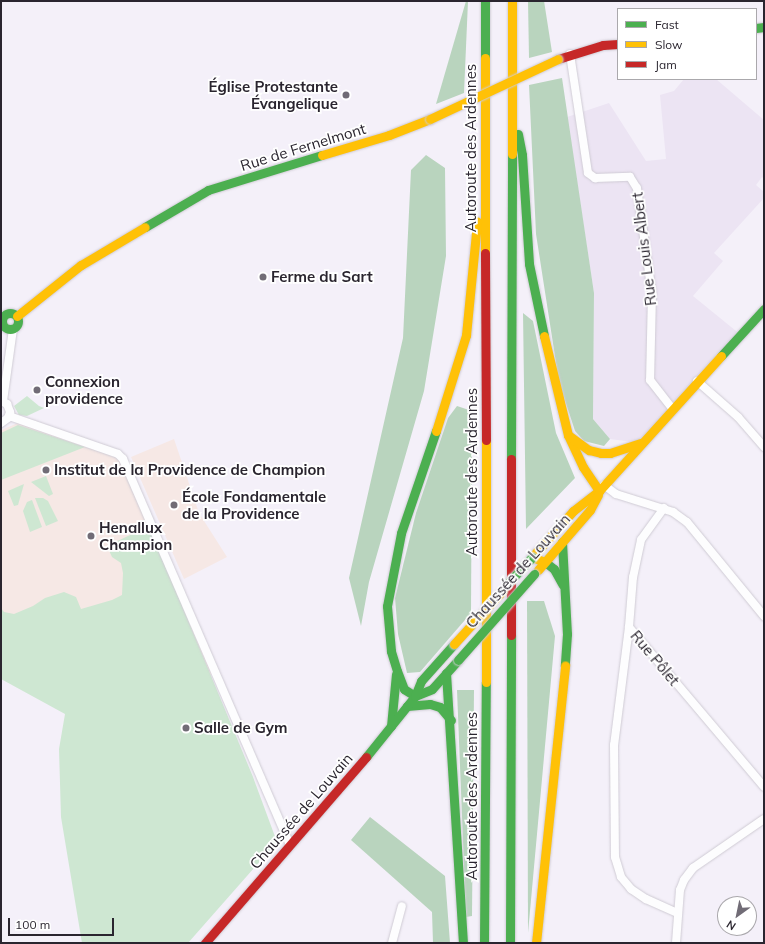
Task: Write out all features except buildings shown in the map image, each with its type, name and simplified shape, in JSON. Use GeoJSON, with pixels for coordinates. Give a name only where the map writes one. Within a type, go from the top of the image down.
{"type":"FeatureCollection","features":[{"type":"Feature","properties":{"kind":"main road","name":"Autoroute des Ardennes"},"geometry":{"type":"LineString","coordinates":[[484,943],[486,698],[485,1]]}},
{"type":"Feature","properties":{"kind":"main road"},"geometry":{"type":"LineString","coordinates":[[510,943],[512,691],[512,1]]}},
{"type":"Feature","properties":{"kind":"main road","name":"Rue de Fernelmont"},"geometry":{"type":"LineString","coordinates":[[13,329],[6,328],[2,318],[10,313],[17,316],[81,265],[208,190],[389,135],[430,119],[570,54],[617,44]]}},
{"type":"Feature","properties":{"kind":"main road"},"geometry":{"type":"LineString","coordinates":[[511,98],[522,155],[530,272],[537,310],[568,435],[583,467],[602,488]]}},
{"type":"Feature","properties":{"kind":"main road"},"geometry":{"type":"LineString","coordinates":[[415,696],[404,689],[396,671],[391,651],[387,606],[392,570],[401,533],[455,376],[466,335],[475,228],[485,200]]}},
{"type":"Feature","properties":{"kind":"main road","name":"Chaussée de Louvain"},"geometry":{"type":"LineString","coordinates":[[205,943],[391,726],[415,696],[421,681],[573,512],[602,488],[640,443],[764,309]]}},
{"type":"Feature","properties":{"kind":"main road"},"geometry":{"type":"LineString","coordinates":[[13,329],[18,323],[17,316]]}},
{"type":"Feature","properties":{"kind":"main road"},"geometry":{"type":"LineString","coordinates":[[568,435],[590,450],[601,453],[610,453],[640,443]]}},
{"type":"Feature","properties":{"kind":"main road","name":"Chaussée de Louvain"},"geometry":{"type":"LineString","coordinates":[[415,696],[432,689],[590,510],[602,488]]}},
{"type":"Feature","properties":{"kind":"main road"},"geometry":{"type":"LineString","coordinates":[[536,943],[565,670],[567,634],[563,586],[562,542]]}},
{"type":"Feature","properties":{"kind":"main road"},"geometry":{"type":"LineString","coordinates":[[532,557],[545,562],[554,569],[563,586]]}},
{"type":"Feature","properties":{"kind":"main road"},"geometry":{"type":"LineString","coordinates":[[454,644],[446,663],[446,673],[451,720],[463,943]]}},
{"type":"Feature","properties":{"kind":"main road"},"geometry":{"type":"LineString","coordinates":[[391,726],[396,671]]}},
{"type":"Feature","properties":{"kind":"main road"},"geometry":{"type":"LineString","coordinates":[[407,706],[430,704],[440,707],[451,720]]}},
{"type":"Feature","properties":{"kind":"street","name":"Rue Louis Albert"},"geometry":{"type":"LineString","coordinates":[[570,54],[588,173],[595,178],[630,178],[638,188],[652,294],[650,380],[672,408]]}},
{"type":"Feature","properties":{"kind":"street"},"geometry":{"type":"LineString","coordinates":[[1,423],[9,416],[9,407],[2,401],[13,329]]}},
{"type":"Feature","properties":{"kind":"street"},"geometry":{"type":"LineString","coordinates":[[697,381],[738,417],[764,447]]}},
{"type":"Feature","properties":{"kind":"street"},"geometry":{"type":"LineString","coordinates":[[9,416],[118,454],[123,459],[290,844]]}},
{"type":"Feature","properties":{"kind":"street"},"geometry":{"type":"LineString","coordinates":[[602,488],[616,494],[664,508],[687,522],[764,616]]}},
{"type":"Feature","properties":{"kind":"street","name":"Rue Pôlet"},"geometry":{"type":"LineString","coordinates":[[664,508],[641,540],[633,577],[629,627],[764,787]]}},
{"type":"Feature","properties":{"kind":"street"},"geometry":{"type":"LineString","coordinates":[[629,627],[614,744],[615,857],[621,877],[631,889],[646,900],[677,913]]}},
{"type":"Feature","properties":{"kind":"street"},"geometry":{"type":"LineString","coordinates":[[676,943],[677,913],[680,890],[693,868],[764,820]]}},
{"type":"Feature","properties":{"kind":"street"},"geometry":{"type":"LineString","coordinates":[[392,943],[402,906]]}},
{"type":"Feature","properties":{"kind":"shaded area"},"geometry":{"type":"Polygon","coordinates":[[[683,80],[717,80],[764,120],[764,179],[762,177],[756,185],[764,192],[764,198],[714,253],[723,261],[693,296],[741,335],[640,443],[610,439],[593,419],[594,293],[567,117],[609,103],[646,161],[666,159],[660,95],[674,91],[683,80]]]}},
{"type":"Feature","properties":{"kind":"shaded area"},"geometry":{"type":"Polygon","coordinates":[[[18,423],[120,459],[212,674],[171,698],[1,651],[1,430],[18,423]]]}},
{"type":"Feature","properties":{"kind":"shaded area","name":"École Fondamentale de la Providence"},"geometry":{"type":"Polygon","coordinates":[[[174,439],[199,513],[227,557],[184,579],[131,457],[174,439]]]}},
{"type":"Feature","properties":{"kind":"green space"},"geometry":{"type":"Polygon","coordinates":[[[466,1],[468,1],[464,93],[436,104],[466,1]]]}},
{"type":"Feature","properties":{"kind":"green space"},"geometry":{"type":"Polygon","coordinates":[[[528,1],[544,1],[552,52],[529,58],[528,1]]]}},
{"type":"Feature","properties":{"kind":"green space"},"geometry":{"type":"Polygon","coordinates":[[[562,78],[594,293],[593,419],[610,439],[604,446],[584,441],[575,431],[559,382],[536,234],[529,85],[562,78]]]}},
{"type":"Feature","properties":{"kind":"green space"},"geometry":{"type":"Polygon","coordinates":[[[426,155],[445,168],[446,256],[424,391],[369,582],[361,626],[349,578],[403,338],[411,170],[426,155]]]}},
{"type":"Feature","properties":{"kind":"green space"},"geometry":{"type":"Polygon","coordinates":[[[523,313],[533,321],[556,433],[575,478],[526,529],[523,313]]]}},
{"type":"Feature","properties":{"kind":"green space"},"geometry":{"type":"Polygon","coordinates":[[[27,396],[39,406],[44,408],[27,416],[19,415],[14,406],[27,396]]]}},
{"type":"Feature","properties":{"kind":"green space"},"geometry":{"type":"Polygon","coordinates":[[[457,406],[469,410],[472,435],[471,613],[420,672],[407,673],[398,634],[395,598],[416,513],[448,418],[457,406]]]}},
{"type":"Feature","properties":{"kind":"green space"},"geometry":{"type":"Polygon","coordinates":[[[18,425],[85,447],[1,480],[1,433],[18,425]]]}},
{"type":"Feature","properties":{"kind":"green space"},"geometry":{"type":"Polygon","coordinates":[[[46,476],[53,494],[49,496],[31,482],[46,476]]]}},
{"type":"Feature","properties":{"kind":"green space"},"geometry":{"type":"Polygon","coordinates":[[[24,484],[18,505],[14,506],[8,491],[24,484]]]}},
{"type":"Feature","properties":{"kind":"green space"},"geometry":{"type":"Polygon","coordinates":[[[35,498],[43,498],[48,501],[58,521],[46,526],[35,498]]]}},
{"type":"Feature","properties":{"kind":"green space"},"geometry":{"type":"Polygon","coordinates":[[[32,500],[42,527],[30,532],[23,511],[27,502],[32,500]]]}},
{"type":"Feature","properties":{"kind":"green space"},"geometry":{"type":"Polygon","coordinates":[[[149,526],[253,777],[277,842],[188,943],[82,943],[61,817],[59,749],[65,714],[1,679],[1,608],[4,612],[14,614],[33,606],[45,598],[64,592],[76,597],[81,609],[112,600],[122,595],[123,573],[121,563],[112,557],[107,546],[149,526]]]}},
{"type":"Feature","properties":{"kind":"green space"},"geometry":{"type":"Polygon","coordinates":[[[527,601],[544,601],[555,636],[528,933],[527,601]]]}},
{"type":"Feature","properties":{"kind":"green space"},"geometry":{"type":"Polygon","coordinates":[[[457,690],[474,690],[472,916],[466,917],[457,690]]]}},
{"type":"Feature","properties":{"kind":"green space"},"geometry":{"type":"Polygon","coordinates":[[[370,817],[445,876],[450,943],[433,943],[432,912],[351,840],[370,817]]]}},
{"type":"Feature","properties":{"kind":"traffic: fast"},"geometry":{"type":"LineString","coordinates":[[485,1],[485,58]]}},
{"type":"Feature","properties":{"kind":"traffic: fast"},"geometry":{"type":"LineString","coordinates":[[757,28],[764,27]]}},
{"type":"Feature","properties":{"kind":"traffic: fast"},"geometry":{"type":"LineString","coordinates":[[518,134],[522,155],[529,264],[544,336]]}},
{"type":"Feature","properties":{"kind":"traffic: fast"},"geometry":{"type":"LineString","coordinates":[[511,459],[512,154]]}},
{"type":"Feature","properties":{"kind":"traffic: fast"},"geometry":{"type":"LineString","coordinates":[[145,227],[208,190],[322,155]]}},
{"type":"Feature","properties":{"kind":"traffic: fast"},"geometry":{"type":"LineString","coordinates":[[721,356],[764,309]]}},
{"type":"Feature","properties":{"kind":"traffic: fast"},"geometry":{"type":"LineString","coordinates":[[10,313],[16,315],[18,321],[16,327],[10,329],[4,327],[2,321],[4,315],[10,313]]}},
{"type":"Feature","properties":{"kind":"traffic: fast"},"geometry":{"type":"LineString","coordinates":[[415,696],[404,689],[397,671],[391,651],[387,606],[401,533],[436,431]]}},
{"type":"Feature","properties":{"kind":"traffic: fast"},"geometry":{"type":"LineString","coordinates":[[562,542],[567,634],[565,666]]}},
{"type":"Feature","properties":{"kind":"traffic: fast"},"geometry":{"type":"LineString","coordinates":[[509,582],[532,557]]}},
{"type":"Feature","properties":{"kind":"traffic: fast"},"geometry":{"type":"LineString","coordinates":[[545,562],[554,569],[563,585]]}},
{"type":"Feature","properties":{"kind":"traffic: fast"},"geometry":{"type":"LineString","coordinates":[[458,660],[534,574]]}},
{"type":"Feature","properties":{"kind":"traffic: fast"},"geometry":{"type":"LineString","coordinates":[[510,943],[511,635]]}},
{"type":"Feature","properties":{"kind":"traffic: fast"},"geometry":{"type":"LineString","coordinates":[[366,757],[415,696],[421,681],[454,644]]}},
{"type":"Feature","properties":{"kind":"traffic: fast"},"geometry":{"type":"LineString","coordinates":[[415,696],[432,689],[458,660]]}},
{"type":"Feature","properties":{"kind":"traffic: fast"},"geometry":{"type":"LineString","coordinates":[[446,673],[463,943]]}},
{"type":"Feature","properties":{"kind":"traffic: fast"},"geometry":{"type":"LineString","coordinates":[[391,726],[396,674]]}},
{"type":"Feature","properties":{"kind":"traffic: fast"},"geometry":{"type":"LineString","coordinates":[[484,943],[486,682]]}},
{"type":"Feature","properties":{"kind":"traffic: fast"},"geometry":{"type":"LineString","coordinates":[[407,706],[430,704],[440,707],[451,720]]}},
{"type":"Feature","properties":{"kind":"traffic: slow"},"geometry":{"type":"LineString","coordinates":[[512,1],[512,154]]}},
{"type":"Feature","properties":{"kind":"traffic: slow"},"geometry":{"type":"LineString","coordinates":[[485,58],[485,253]]}},
{"type":"Feature","properties":{"kind":"traffic: slow"},"geometry":{"type":"LineString","coordinates":[[430,119],[558,59]]}},
{"type":"Feature","properties":{"kind":"traffic: slow"},"geometry":{"type":"LineString","coordinates":[[322,155],[389,135],[430,119]]}},
{"type":"Feature","properties":{"kind":"traffic: slow"},"geometry":{"type":"LineString","coordinates":[[436,431],[466,335],[477,222]]}},
{"type":"Feature","properties":{"kind":"traffic: slow"},"geometry":{"type":"LineString","coordinates":[[17,316],[81,265],[145,227]]}},
{"type":"Feature","properties":{"kind":"traffic: slow"},"geometry":{"type":"LineString","coordinates":[[544,336],[568,435],[583,467],[599,491]]}},
{"type":"Feature","properties":{"kind":"traffic: slow"},"geometry":{"type":"LineString","coordinates":[[542,561],[532,557],[573,511],[599,491],[721,356]]}},
{"type":"Feature","properties":{"kind":"traffic: slow"},"geometry":{"type":"LineString","coordinates":[[568,435],[589,450],[601,453],[610,453],[640,443]]}},
{"type":"Feature","properties":{"kind":"traffic: slow"},"geometry":{"type":"LineString","coordinates":[[486,440],[486,682]]}},
{"type":"Feature","properties":{"kind":"traffic: slow"},"geometry":{"type":"LineString","coordinates":[[538,570],[590,510],[598,495]]}},
{"type":"Feature","properties":{"kind":"traffic: slow"},"geometry":{"type":"LineString","coordinates":[[454,644],[502,591]]}},
{"type":"Feature","properties":{"kind":"traffic: slow"},"geometry":{"type":"LineString","coordinates":[[536,943],[565,666]]}},
{"type":"Feature","properties":{"kind":"traffic: jam"},"geometry":{"type":"LineString","coordinates":[[558,59],[603,45],[617,44]]}},
{"type":"Feature","properties":{"kind":"traffic: jam"},"geometry":{"type":"LineString","coordinates":[[485,253],[486,440]]}},
{"type":"Feature","properties":{"kind":"traffic: jam"},"geometry":{"type":"LineString","coordinates":[[511,459],[511,635]]}},
{"type":"Feature","properties":{"kind":"traffic: jam"},"geometry":{"type":"LineString","coordinates":[[205,943],[366,757]]}},
{"type":"Feature","properties":{"kind":"place","name":"Église Protestante Évangelique"},"geometry":{"type":"Point","coordinates":[346,95]}},
{"type":"Feature","properties":{"kind":"place","name":"Ferme du Sart"},"geometry":{"type":"Point","coordinates":[263,277]}},
{"type":"Feature","properties":{"kind":"place","name":"Connexion providence"},"geometry":{"type":"Point","coordinates":[37,390]}},
{"type":"Feature","properties":{"kind":"place","name":"Institut de la Providence de Champion"},"geometry":{"type":"Point","coordinates":[46,470]}},
{"type":"Feature","properties":{"kind":"place","name":"École Fondamentale de la Providence"},"geometry":{"type":"Point","coordinates":[174,505]}},
{"type":"Feature","properties":{"kind":"place","name":"Henallux Champion"},"geometry":{"type":"Point","coordinates":[91,536]}},
{"type":"Feature","properties":{"kind":"place","name":"Salle de Gym"},"geometry":{"type":"Point","coordinates":[186,728]}}]}
